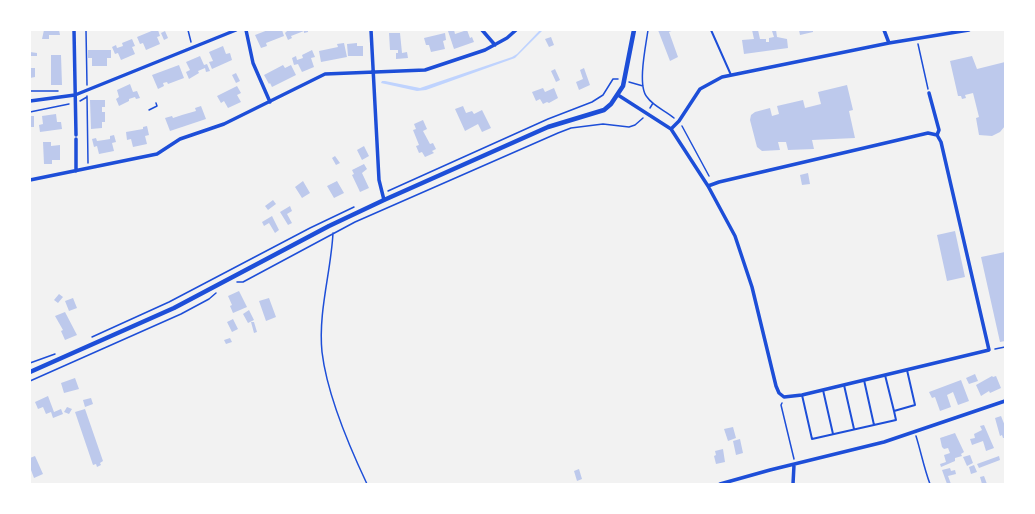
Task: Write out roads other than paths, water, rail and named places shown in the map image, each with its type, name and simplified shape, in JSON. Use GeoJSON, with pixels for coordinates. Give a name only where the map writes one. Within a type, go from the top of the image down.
{"type":"FeatureCollection","features":[{"type":"Feature","properties":{"kind":"street"},"geometry":{"type":"LineString","coordinates":[[74,30],[76,171]]}},
{"type":"Feature","properties":{"kind":"street"},"geometry":{"type":"LineString","coordinates":[[30,102],[75,95],[236,30]]}},
{"type":"Feature","properties":{"kind":"street"},"geometry":{"type":"LineString","coordinates":[[246,30],[253,63],[270,102]]}},
{"type":"Feature","properties":{"kind":"street"},"geometry":{"type":"LineString","coordinates":[[371,30],[379,180],[384,200]]}},
{"type":"Feature","properties":{"kind":"street"},"geometry":{"type":"LineString","coordinates":[[482,30],[496,45]]}},
{"type":"Feature","properties":{"kind":"street"},"geometry":{"type":"LineString","coordinates":[[30,180],[157,154],[180,139],[224,124],[325,74],[425,70],[496,45],[516,30]]}},
{"type":"Feature","properties":{"kind":"street"},"geometry":{"type":"LineString","coordinates":[[30,372],[174,308],[329,226],[384,200],[548,127],[604,110],[618,95],[623,86],[634,30]]}},
{"type":"Feature","properties":{"kind":"street"},"geometry":{"type":"LineString","coordinates":[[884,30],[889,43]]}},
{"type":"Feature","properties":{"kind":"street"},"geometry":{"type":"LineString","coordinates":[[671,129],[679,121],[700,89],[722,77],[889,43],[969,30]]}},
{"type":"Feature","properties":{"kind":"street"},"geometry":{"type":"LineString","coordinates":[[929,92],[939,130],[937,135]]}},
{"type":"Feature","properties":{"kind":"street"},"geometry":{"type":"LineString","coordinates":[[618,95],[671,129],[708,186],[735,236],[742,253],[752,287],[776,386],[779,393],[784,397],[792,398],[802,396],[989,350],[941,142],[937,135],[928,133],[708,186]]}},
{"type":"Feature","properties":{"kind":"street"},"geometry":{"type":"LineString","coordinates":[[720,484],[915,433],[1005,401]]}},
{"type":"Feature","properties":{"kind":"street"},"geometry":{"type":"LineString","coordinates":[[793,484],[794,465]]}},
{"type":"Feature","properties":{"kind":"lane"},"geometry":{"type":"LineString","coordinates":[[711,30],[731,75]]}},
{"type":"Feature","properties":{"kind":"lane"},"geometry":{"type":"LineString","coordinates":[[894,410],[915,405],[907,370]]}},
{"type":"Feature","properties":{"kind":"lane"},"geometry":{"type":"LineString","coordinates":[[802,396],[812,439],[896,420],[885,375]]}},
{"type":"Feature","properties":{"kind":"lane"},"geometry":{"type":"LineString","coordinates":[[864,380],[874,425]]}},
{"type":"Feature","properties":{"kind":"lane"},"geometry":{"type":"LineString","coordinates":[[844,385],[854,429]]}},
{"type":"Feature","properties":{"kind":"lane"},"geometry":{"type":"LineString","coordinates":[[823,390],[833,434]]}},
{"type":"Feature","properties":{"kind":"water"},"geometry":{"type":"Polygon","coordinates":[[[540,30],[543,30],[515,58],[426,90],[417,91],[381,83],[382,81],[385,81],[420,88],[512,57],[517,54],[540,30]]]}}]}
